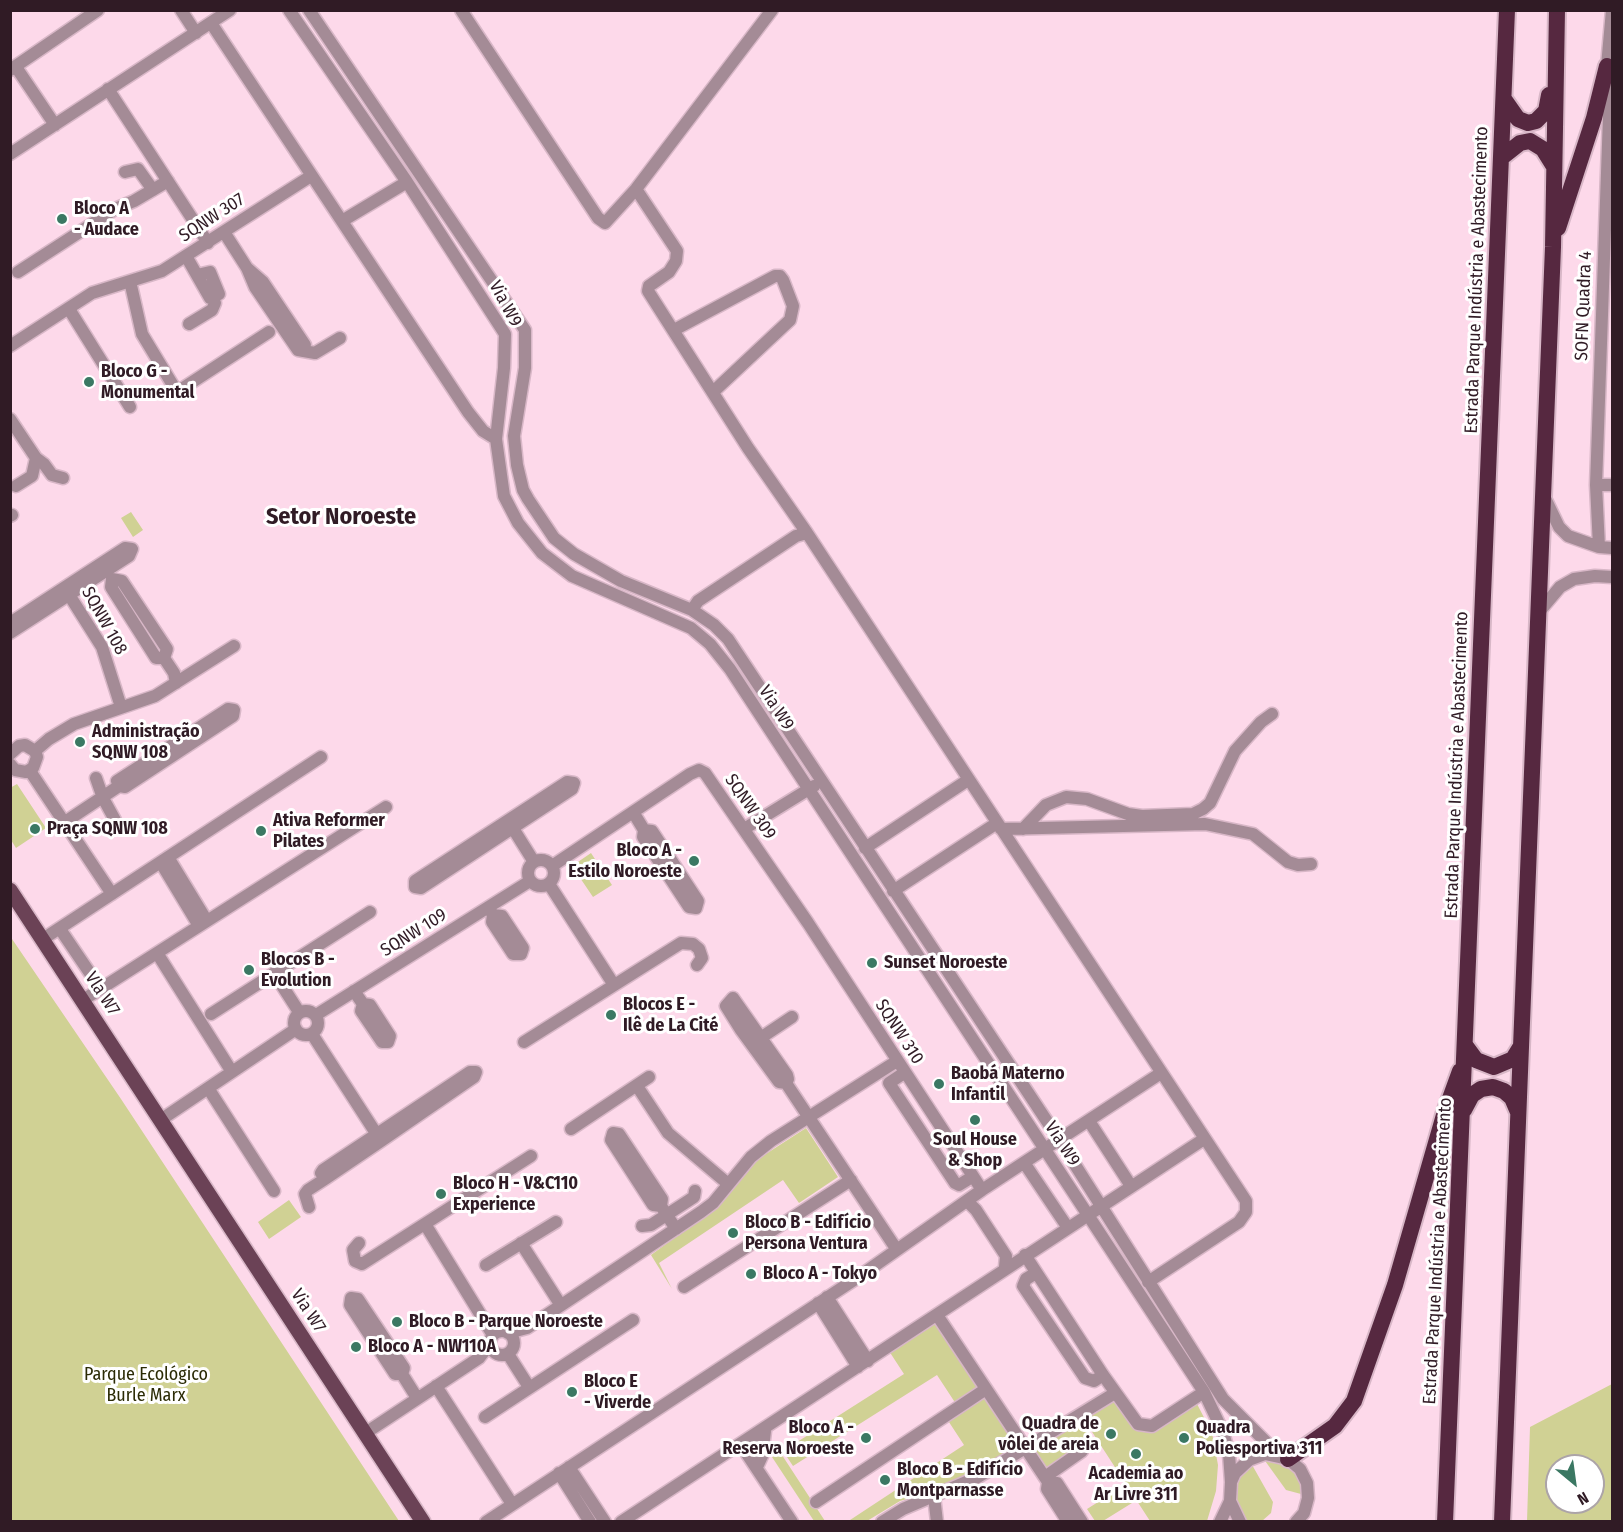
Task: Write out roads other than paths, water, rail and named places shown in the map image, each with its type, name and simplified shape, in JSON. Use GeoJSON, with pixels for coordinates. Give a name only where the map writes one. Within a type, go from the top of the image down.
{"type":"FeatureCollection","features":[{"type":"Feature","properties":{"kind":"highway","name":"Estrada Parque Indústria e Abastecimento"},"geometry":{"type":"LineString","coordinates":[[1445,1521],[1464,1110],[1507,10]]}},
{"type":"Feature","properties":{"kind":"highway"},"geometry":{"type":"LineString","coordinates":[[1504,99],[1511,112],[1523,122],[1536,121],[1546,111],[1555,10]]}},
{"type":"Feature","properties":{"kind":"highway"},"geometry":{"type":"LineString","coordinates":[[1502,1521],[1553,247],[1555,10]]}},
{"type":"Feature","properties":{"kind":"highway"},"geometry":{"type":"LineString","coordinates":[[1556,45],[1566,30],[1567,10]]}},
{"type":"Feature","properties":{"kind":"highway"},"geometry":{"type":"LineString","coordinates":[[1553,247],[1605,117],[1607,66]]}},
{"type":"Feature","properties":{"kind":"highway"},"geometry":{"type":"LineString","coordinates":[[1502,158],[1520,143],[1530,141],[1543,148],[1553,166]]}},
{"type":"Feature","properties":{"kind":"highway"},"geometry":{"type":"LineString","coordinates":[[1284,1457],[1335,1426],[1354,1401],[1395,1285],[1465,1050],[1476,1060],[1494,1067],[1513,1059],[1521,1046]]}},
{"type":"Feature","properties":{"kind":"highway"},"geometry":{"type":"LineString","coordinates":[[1464,1110],[1472,1095],[1481,1089],[1493,1087],[1504,1090],[1512,1098],[1519,1113]]}},
{"type":"Feature","properties":{"kind":"main road","name":"Vla W7"},"geometry":{"type":"LineString","coordinates":[[10,890],[162,1119]]}},
{"type":"Feature","properties":{"kind":"main road","name":"Via W7"},"geometry":{"type":"LineString","coordinates":[[162,1119],[364,1434],[423,1521]]}},
{"type":"Feature","properties":{"kind":"street"},"geometry":{"type":"LineString","coordinates":[[181,10],[203,28]]}},
{"type":"Feature","properties":{"kind":"street"},"geometry":{"type":"LineString","coordinates":[[190,10],[311,176],[468,412],[483,431],[496,439]]}},
{"type":"Feature","properties":{"kind":"street"},"geometry":{"type":"LineString","coordinates":[[10,154],[230,10]]}},
{"type":"Feature","properties":{"kind":"street","name":"Via W9"},"geometry":{"type":"LineString","coordinates":[[289,10],[407,182],[505,334],[504,369],[496,439],[504,496],[518,523],[542,553],[572,576],[691,628],[710,644],[729,669],[1204,1392],[1223,1432],[1229,1454],[1230,1501]]}},
{"type":"Feature","properties":{"kind":"street","name":"Via W9"},"geometry":{"type":"LineString","coordinates":[[309,10],[525,330],[525,368],[514,436],[517,465],[528,500],[554,538],[574,554],[621,581],[692,610],[714,625],[728,639],[819,781],[1060,1141],[1223,1399],[1284,1457],[1300,1469],[1307,1483],[1308,1498],[1304,1513],[1296,1521]]}},
{"type":"Feature","properties":{"kind":"street"},"geometry":{"type":"LineString","coordinates":[[461,10],[598,218],[605,223],[636,189],[772,10]]}},
{"type":"Feature","properties":{"kind":"street"},"geometry":{"type":"LineString","coordinates":[[1607,66],[1612,10]]}},
{"type":"Feature","properties":{"kind":"street"},"geometry":{"type":"LineString","coordinates":[[52,127],[12,70],[93,12]]}},
{"type":"Feature","properties":{"kind":"street"},"geometry":{"type":"LineString","coordinates":[[108,89],[208,243]]}},
{"type":"Feature","properties":{"kind":"street","name":"SOFN Quadra 4"},"geometry":{"type":"LineString","coordinates":[[1599,547],[1596,485],[1605,117]]}},
{"type":"Feature","properties":{"kind":"street"},"geometry":{"type":"LineString","coordinates":[[125,172],[138,169],[153,190]]}},
{"type":"Feature","properties":{"kind":"street","name":"SQNW 307"},"geometry":{"type":"LineString","coordinates":[[10,346],[92,293],[162,271],[311,176]]}},
{"type":"Feature","properties":{"kind":"street"},"geometry":{"type":"LineString","coordinates":[[18,272],[114,209],[168,182]]}},
{"type":"Feature","properties":{"kind":"street"},"geometry":{"type":"LineString","coordinates":[[342,221],[407,182]]}},
{"type":"Feature","properties":{"kind":"street"},"geometry":{"type":"LineString","coordinates":[[636,189],[676,251],[676,261],[669,272],[649,286],[648,291],[1246,1201],[1246,1212],[1239,1222],[1148,1282]]}},
{"type":"Feature","properties":{"kind":"street"},"geometry":{"type":"LineString","coordinates":[[224,232],[247,268],[255,287],[298,350],[315,353],[340,338]]}},
{"type":"Feature","properties":{"kind":"street"},"geometry":{"type":"LineString","coordinates":[[186,256],[215,303],[212,310],[189,324]]}},
{"type":"Feature","properties":{"kind":"street"},"geometry":{"type":"LineString","coordinates":[[674,330],[775,276],[780,276],[783,280],[794,306],[790,320],[713,392]]}},
{"type":"Feature","properties":{"kind":"street"},"geometry":{"type":"LineString","coordinates":[[130,281],[142,334],[177,392],[269,332]]}},
{"type":"Feature","properties":{"kind":"street"},"geometry":{"type":"LineString","coordinates":[[69,309],[130,406]]}},
{"type":"Feature","properties":{"kind":"street"},"geometry":{"type":"LineString","coordinates":[[10,419],[36,458],[43,462],[52,475],[63,478]]}},
{"type":"Feature","properties":{"kind":"street"},"geometry":{"type":"LineString","coordinates":[[16,486],[32,476],[36,458]]}},
{"type":"Feature","properties":{"kind":"street"},"geometry":{"type":"LineString","coordinates":[[1596,485],[1612,485]]}},
{"type":"Feature","properties":{"kind":"street"},"geometry":{"type":"LineString","coordinates":[[1543,491],[1559,527],[1581,542],[1612,548]]}},
{"type":"Feature","properties":{"kind":"street"},"geometry":{"type":"LineString","coordinates":[[1581,542],[1597,517]]}},
{"type":"Feature","properties":{"kind":"street"},"geometry":{"type":"LineString","coordinates":[[692,610],[698,601],[796,536],[807,533]]}},
{"type":"Feature","properties":{"kind":"street"},"geometry":{"type":"LineString","coordinates":[[10,623],[67,591],[129,556],[132,549],[124,548],[67,591],[10,633]]}},
{"type":"Feature","properties":{"kind":"street"},"geometry":{"type":"LineString","coordinates":[[1537,614],[1560,586],[1574,579],[1612,576]]}},
{"type":"Feature","properties":{"kind":"street"},"geometry":{"type":"LineString","coordinates":[[112,579],[122,581],[167,649],[164,658],[156,658],[111,587],[112,579]]}},
{"type":"Feature","properties":{"kind":"street","name":"SQNW 108"},"geometry":{"type":"LineString","coordinates":[[67,591],[102,647],[121,707]]}},
{"type":"Feature","properties":{"kind":"street"},"geometry":{"type":"LineString","coordinates":[[34,751],[74,724],[154,696],[234,646]]}},
{"type":"Feature","properties":{"kind":"street"},"geometry":{"type":"LineString","coordinates":[[164,658],[174,673],[176,683]]}},
{"type":"Feature","properties":{"kind":"street"},"geometry":{"type":"LineString","coordinates":[[65,822],[119,786],[125,787],[233,716],[234,710],[228,709],[117,781],[119,786]]}},
{"type":"Feature","properties":{"kind":"street"},"geometry":{"type":"LineString","coordinates":[[1023,829],[1046,805],[1065,797],[1087,799],[1128,814],[1142,816],[1193,814],[1210,803],[1234,751],[1261,722],[1272,714]]}},
{"type":"Feature","properties":{"kind":"street"},"geometry":{"type":"LineString","coordinates":[[11,766],[19,772],[30,771],[36,763],[34,751],[25,745],[12,747]]}},
{"type":"Feature","properties":{"kind":"street"},"geometry":{"type":"LineString","coordinates":[[43,939],[321,756]]}},
{"type":"Feature","properties":{"kind":"street","name":"SQNW 309"},"geometry":{"type":"LineString","coordinates":[[552,866],[699,770],[705,773],[808,922]]}},
{"type":"Feature","properties":{"kind":"street"},"geometry":{"type":"LineString","coordinates":[[30,771],[112,894]]}},
{"type":"Feature","properties":{"kind":"street"},"geometry":{"type":"LineString","coordinates":[[96,778],[102,798],[115,820]]}},
{"type":"Feature","properties":{"kind":"street"},"geometry":{"type":"LineString","coordinates":[[865,848],[968,780]]}},
{"type":"Feature","properties":{"kind":"street"},"geometry":{"type":"LineString","coordinates":[[744,829],[808,791],[819,781]]}},
{"type":"Feature","properties":{"kind":"street"},"geometry":{"type":"LineString","coordinates":[[511,824],[415,881],[415,887],[421,888],[511,824],[567,782],[574,783],[572,789],[511,824]]}},
{"type":"Feature","properties":{"kind":"street"},"geometry":{"type":"LineString","coordinates":[[83,1000],[386,807]]}},
{"type":"Feature","properties":{"kind":"street"},"geometry":{"type":"LineString","coordinates":[[633,812],[644,830],[643,837],[656,857],[689,907],[696,908],[698,901],[652,831],[644,830]]}},
{"type":"Feature","properties":{"kind":"street"},"geometry":{"type":"LineString","coordinates":[[511,824],[534,862]]}},
{"type":"Feature","properties":{"kind":"street"},"geometry":{"type":"LineString","coordinates":[[893,891],[999,826],[1023,829],[1204,824],[1253,834],[1288,861],[1298,865],[1311,864]]}},
{"type":"Feature","properties":{"kind":"street"},"geometry":{"type":"LineString","coordinates":[[164,860],[203,923]]}},
{"type":"Feature","properties":{"kind":"street"},"geometry":{"type":"LineString","coordinates":[[542,860],[552,866],[554,875],[549,884],[537,886],[530,881],[528,870],[534,862],[542,860]]}},
{"type":"Feature","properties":{"kind":"street","name":"SQNW 109"},"geometry":{"type":"LineString","coordinates":[[316,1015],[491,911],[530,881]]}},
{"type":"Feature","properties":{"kind":"street"},"geometry":{"type":"LineString","coordinates":[[549,884],[614,985]]}},
{"type":"Feature","properties":{"kind":"street"},"geometry":{"type":"LineString","coordinates":[[211,1014],[370,912]]}},
{"type":"Feature","properties":{"kind":"street","name":"SQNW 310"},"geometry":{"type":"LineString","coordinates":[[808,922],[972,1177],[975,1195]]}},
{"type":"Feature","properties":{"kind":"street"},"geometry":{"type":"LineString","coordinates":[[60,928],[100,988]]}},
{"type":"Feature","properties":{"kind":"street"},"geometry":{"type":"LineString","coordinates":[[524,1042],[681,943],[693,944],[699,949],[702,958],[697,965]]}},
{"type":"Feature","properties":{"kind":"street"},"geometry":{"type":"LineString","coordinates":[[157,953],[232,1072]]}},
{"type":"Feature","properties":{"kind":"street"},"geometry":{"type":"LineString","coordinates":[[274,973],[299,1012]]}},
{"type":"Feature","properties":{"kind":"street"},"geometry":{"type":"LineString","coordinates":[[354,991],[363,1004]]}},
{"type":"Feature","properties":{"kind":"street"},"geometry":{"type":"LineString","coordinates":[[786,1083],[779,1082],[741,1030],[726,1003],[736,999],[787,1075],[786,1083],[808,1118],[897,1250]]}},
{"type":"Feature","properties":{"kind":"street"},"geometry":{"type":"LineString","coordinates":[[299,1012],[310,1011],[316,1015],[318,1025],[312,1034]]}},
{"type":"Feature","properties":{"kind":"street"},"geometry":{"type":"LineString","coordinates":[[299,1012],[295,1018],[296,1029],[301,1034],[312,1034]]}},
{"type":"Feature","properties":{"kind":"street"},"geometry":{"type":"LineString","coordinates":[[762,1037],[792,1017]]}},
{"type":"Feature","properties":{"kind":"street"},"geometry":{"type":"LineString","coordinates":[[162,1119],[296,1029]]}},
{"type":"Feature","properties":{"kind":"street"},"geometry":{"type":"LineString","coordinates":[[312,1034],[379,1138]]}},
{"type":"Feature","properties":{"kind":"street"},"geometry":{"type":"LineString","coordinates":[[364,1434],[479,1358],[506,1352],[526,1328],[713,1203],[751,1157],[897,1061]]}},
{"type":"Feature","properties":{"kind":"street"},"geometry":{"type":"LineString","coordinates":[[309,1207],[304,1194],[325,1179],[321,1173],[323,1170],[379,1138],[474,1077],[476,1072],[470,1071],[379,1138]]}},
{"type":"Feature","properties":{"kind":"street"},"geometry":{"type":"LineString","coordinates":[[904,1073],[889,1083],[955,1183],[959,1185],[972,1177]]}},
{"type":"Feature","properties":{"kind":"street"},"geometry":{"type":"LineString","coordinates":[[486,1521],[823,1300],[975,1195],[1161,1073]]}},
{"type":"Feature","properties":{"kind":"street"},"geometry":{"type":"LineString","coordinates":[[571,1129],[649,1077]]}},
{"type":"Feature","properties":{"kind":"street"},"geometry":{"type":"LineString","coordinates":[[637,1086],[668,1132],[727,1184]]}},
{"type":"Feature","properties":{"kind":"street"},"geometry":{"type":"LineString","coordinates":[[208,1088],[274,1191]]}},
{"type":"Feature","properties":{"kind":"street"},"geometry":{"type":"LineString","coordinates":[[1089,1121],[1131,1186]]}},
{"type":"Feature","properties":{"kind":"street"},"geometry":{"type":"LineString","coordinates":[[664,1211],[653,1205],[611,1140],[613,1133],[619,1134],[626,1143],[662,1199],[664,1211],[676,1229]]}},
{"type":"Feature","properties":{"kind":"street"},"geometry":{"type":"LineString","coordinates":[[621,1521],[765,1432],[1005,1267],[1204,1138]]}},
{"type":"Feature","properties":{"kind":"street"},"geometry":{"type":"LineString","coordinates":[[359,1244],[353,1250],[355,1261],[362,1264],[531,1156]]}},
{"type":"Feature","properties":{"kind":"street"},"geometry":{"type":"LineString","coordinates":[[1025,1164],[1068,1228]]}},
{"type":"Feature","properties":{"kind":"street"},"geometry":{"type":"LineString","coordinates":[[684,1287],[851,1180]]}},
{"type":"Feature","properties":{"kind":"street"},"geometry":{"type":"LineString","coordinates":[[642,1226],[651,1226],[664,1211],[692,1199],[695,1191]]}},
{"type":"Feature","properties":{"kind":"street"},"geometry":{"type":"LineString","coordinates":[[975,1195],[1011,1252],[1023,1256],[1036,1273],[1138,1424],[1152,1425],[1204,1392]]}},
{"type":"Feature","properties":{"kind":"street"},"geometry":{"type":"LineString","coordinates":[[975,1195],[976,1210],[1006,1256],[1005,1267]]}},
{"type":"Feature","properties":{"kind":"street"},"geometry":{"type":"LineString","coordinates":[[486,1265],[556,1222]]}},
{"type":"Feature","properties":{"kind":"street"},"geometry":{"type":"LineString","coordinates":[[425,1224],[491,1340],[506,1352],[529,1387]]}},
{"type":"Feature","properties":{"kind":"street"},"geometry":{"type":"LineString","coordinates":[[521,1244],[560,1304]]}},
{"type":"Feature","properties":{"kind":"street"},"geometry":{"type":"LineString","coordinates":[[1036,1273],[1026,1279],[1023,1286],[1085,1378],[1094,1381],[1103,1375]]}},
{"type":"Feature","properties":{"kind":"street"},"geometry":{"type":"LineString","coordinates":[[351,1298],[358,1299],[404,1368],[402,1374],[395,1374],[350,1305],[351,1298]]}},
{"type":"Feature","properties":{"kind":"street"},"geometry":{"type":"LineString","coordinates":[[823,1300],[863,1364]]}},
{"type":"Feature","properties":{"kind":"street"},"geometry":{"type":"LineString","coordinates":[[937,1315],[1025,1450],[1047,1479],[1057,1483],[1082,1521]]}},
{"type":"Feature","properties":{"kind":"street"},"geometry":{"type":"LineString","coordinates":[[485,1417],[633,1320]]}},
{"type":"Feature","properties":{"kind":"street"},"geometry":{"type":"LineString","coordinates":[[479,1358],[500,1331],[508,1333],[526,1328]]}},
{"type":"Feature","properties":{"kind":"street"},"geometry":{"type":"LineString","coordinates":[[506,1352],[513,1340],[508,1333]]}},
{"type":"Feature","properties":{"kind":"street"},"geometry":{"type":"LineString","coordinates":[[402,1374],[417,1398]]}},
{"type":"Feature","properties":{"kind":"street"},"geometry":{"type":"LineString","coordinates":[[436,1386],[512,1504]]}},
{"type":"Feature","properties":{"kind":"street"},"geometry":{"type":"LineString","coordinates":[[816,1502],[986,1389]]}},
{"type":"Feature","properties":{"kind":"street"},"geometry":{"type":"LineString","coordinates":[[882,1521],[978,1477],[1115,1393]]}},
{"type":"Feature","properties":{"kind":"street"},"geometry":{"type":"LineString","coordinates":[[765,1432],[757,1467],[792,1521]]}},
{"type":"Feature","properties":{"kind":"street"},"geometry":{"type":"LineString","coordinates":[[1047,1479],[1082,1451]]}},
{"type":"Feature","properties":{"kind":"street"},"geometry":{"type":"LineString","coordinates":[[1231,1482],[1235,1473],[1249,1460],[1265,1454],[1284,1457]]}},
{"type":"Feature","properties":{"kind":"street"},"geometry":{"type":"LineString","coordinates":[[564,1470],[590,1521]]}},
{"type":"Feature","properties":{"kind":"street"},"geometry":{"type":"LineString","coordinates":[[564,1470],[605,1521]]}},
{"type":"Feature","properties":{"kind":"street"},"geometry":{"type":"LineString","coordinates":[[1047,1479],[1047,1489],[1068,1521]]}},
{"type":"Feature","properties":{"kind":"street"},"geometry":{"type":"LineString","coordinates":[[934,1496],[937,1521]]}},
{"type":"Feature","properties":{"kind":"street"},"geometry":{"type":"LineString","coordinates":[[1220,1521],[1230,1501]]}},
{"type":"Feature","properties":{"kind":"street"},"geometry":{"type":"LineString","coordinates":[[1230,1501],[1240,1521]]}},
{"type":"Feature","properties":{"kind":"place","name":"Bloco A - Audace"},"geometry":{"type":"Point","coordinates":[62,219]}},
{"type":"Feature","properties":{"kind":"place","name":"Bloco G - Monumental"},"geometry":{"type":"Point","coordinates":[89,382]}},
{"type":"Feature","properties":{"kind":"place","name":"Administração SQNW 108"},"geometry":{"type":"Point","coordinates":[80,742]}},
{"type":"Feature","properties":{"kind":"place","name":"Praça SQNW 108"},"geometry":{"type":"Point","coordinates":[35,829]}},
{"type":"Feature","properties":{"kind":"place","name":"Ativa Reformer Pilates"},"geometry":{"type":"Point","coordinates":[261,831]}},
{"type":"Feature","properties":{"kind":"place","name":"Bloco A - Estilo Noroeste"},"geometry":{"type":"Point","coordinates":[694,861]}},
{"type":"Feature","properties":{"kind":"place","name":"Sunset Noroeste"},"geometry":{"type":"Point","coordinates":[872,963]}},
{"type":"Feature","properties":{"kind":"place","name":"Blocos B - Evolution"},"geometry":{"type":"Point","coordinates":[249,970]}},
{"type":"Feature","properties":{"kind":"place","name":"Blocos E - Ilê de La Cité"},"geometry":{"type":"Point","coordinates":[611,1015]}},
{"type":"Feature","properties":{"kind":"place","name":"Baobá Materno Infantil"},"geometry":{"type":"Point","coordinates":[939,1084]}},
{"type":"Feature","properties":{"kind":"place","name":"Soul House & Shop"},"geometry":{"type":"Point","coordinates":[975,1120]}},
{"type":"Feature","properties":{"kind":"place","name":"Bloco H - V&C110 Experience"},"geometry":{"type":"Point","coordinates":[441,1194]}},
{"type":"Feature","properties":{"kind":"place","name":"Bloco B - Edifício Persona Ventura"},"geometry":{"type":"Point","coordinates":[733,1233]}},
{"type":"Feature","properties":{"kind":"place","name":"Bloco A - Tokyo"},"geometry":{"type":"Point","coordinates":[751,1274]}},
{"type":"Feature","properties":{"kind":"place","name":"Bloco B - Parque Noroeste"},"geometry":{"type":"Point","coordinates":[397,1322]}},
{"type":"Feature","properties":{"kind":"place","name":"Bloco A - NW110A"},"geometry":{"type":"Point","coordinates":[356,1347]}},
{"type":"Feature","properties":{"kind":"place","name":"Bloco E - Viverde"},"geometry":{"type":"Point","coordinates":[572,1392]}},
{"type":"Feature","properties":{"kind":"place","name":"Quadra de vôlei de areia"},"geometry":{"type":"Point","coordinates":[1111,1434]}},
{"type":"Feature","properties":{"kind":"place","name":"Bloco A - Reserva Noroeste"},"geometry":{"type":"Point","coordinates":[866,1438]}},
{"type":"Feature","properties":{"kind":"place","name":"Quadra Poliesportiva 311"},"geometry":{"type":"Point","coordinates":[1184,1438]}},
{"type":"Feature","properties":{"kind":"place","name":"Academia ao Ar Livre 311"},"geometry":{"type":"Point","coordinates":[1136,1454]}},
{"type":"Feature","properties":{"kind":"place","name":"Bloco B - Edifício Montparnasse"},"geometry":{"type":"Point","coordinates":[885,1480]}},
{"type":"Feature","properties":{"kind":"district","name":"Setor Noroeste"},"geometry":{"type":"Point","coordinates":[341,517]}},
{"type":"Feature","properties":{"kind":"park label","name":"Parque Ecológico Burle Marx"},"geometry":{"type":"Point","coordinates":[146,1385]}}]}
